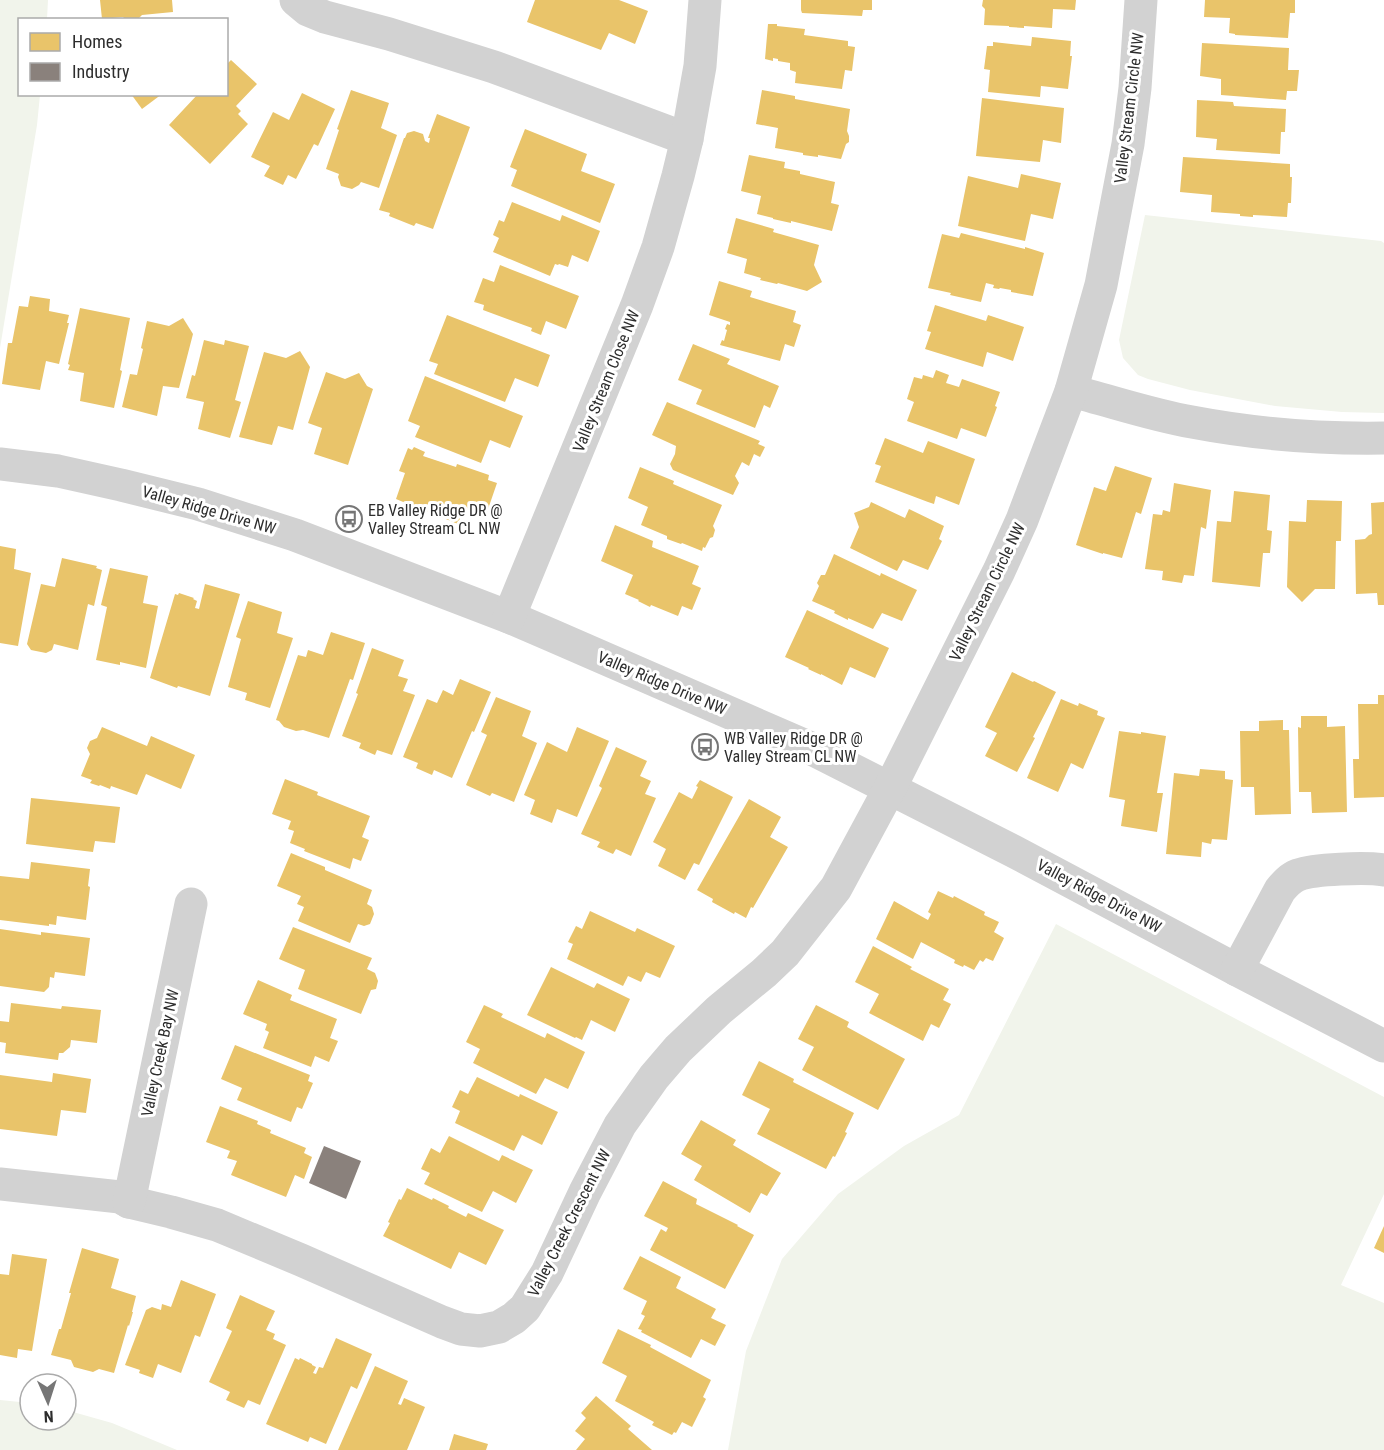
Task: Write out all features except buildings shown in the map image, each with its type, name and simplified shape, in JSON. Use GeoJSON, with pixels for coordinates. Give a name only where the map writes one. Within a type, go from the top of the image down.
{"type":"FeatureCollection","features":[{"type":"Feature","properties":{"kind":"street"},"geometry":{"type":"LineString","coordinates":[[296,0],[308,10],[325,17],[389,34],[494,67],[687,139]]}},
{"type":"Feature","properties":{"kind":"street","name":"Valley Stream Close NW"},"geometry":{"type":"LineString","coordinates":[[509,617],[637,305],[658,247],[687,139],[700,66],[705,0]]}},
{"type":"Feature","properties":{"kind":"street","name":"Valley Stream Circle NW"},"geometry":{"type":"LineString","coordinates":[[890,788],[1008,550],[1038,481],[1071,391],[1101,285],[1128,144],[1135,88],[1141,0]]}},
{"type":"Feature","properties":{"kind":"street"},"geometry":{"type":"LineString","coordinates":[[1071,391],[1191,422],[1265,433],[1384,438]]}},
{"type":"Feature","properties":{"kind":"street","name":"Valley Ridge Drive NW"},"geometry":{"type":"LineString","coordinates":[[0,464],[58,471],[198,504],[296,535],[509,617],[808,747],[1013,851],[1384,1046]]}},
{"type":"Feature","properties":{"kind":"street","name":"Valley Creek Crescent NW"},"geometry":{"type":"LineString","coordinates":[[0,1184],[120,1197],[129,1202],[217,1225],[461,1329],[480,1331],[499,1327],[525,1308],[547,1273],[620,1125],[654,1077],[678,1049],[719,1010],[785,953],[836,888],[890,788]]}},
{"type":"Feature","properties":{"kind":"street"},"geometry":{"type":"LineString","coordinates":[[1237,970],[1280,890],[1296,876],[1309,872],[1384,870]]}},
{"type":"Feature","properties":{"kind":"street","name":"Valley Creek Bay NW"},"geometry":{"type":"LineString","coordinates":[[129,1202],[191,904]]}},
{"type":"Feature","properties":{"kind":"shaded area"},"geometry":{"type":"Polygon","coordinates":[[[0,0],[48,0],[47,18],[18,18],[18,96],[40,96],[0,348],[0,0]]]}},
{"type":"Feature","properties":{"kind":"shaded area"},"geometry":{"type":"Polygon","coordinates":[[[1145,215],[1384,243],[1384,413],[1275,406],[1190,390],[1138,375],[1123,358],[1119,340],[1145,215]]]}},
{"type":"Feature","properties":{"kind":"shaded area"},"geometry":{"type":"Polygon","coordinates":[[[1056,924],[1384,1097],[1384,1194],[1341,1285],[1384,1303],[1384,1450],[728,1450],[746,1351],[782,1259],[838,1194],[904,1146],[959,1115],[1056,924]]]}},
{"type":"Feature","properties":{"kind":"shaded area"},"geometry":{"type":"Polygon","coordinates":[[[0,1400],[18,1402],[18,1432],[78,1432],[78,1413],[112,1423],[177,1450],[0,1450],[0,1400]]]}},
{"type":"Feature","properties":{"kind":"place","name":"EB Valley Ridge DR @ Valley Stream CL NW"},"geometry":{"type":"Point","coordinates":[349,519]}},
{"type":"Feature","properties":{"kind":"place","name":"WB Valley Ridge DR @ Valley Stream CL NW"},"geometry":{"type":"Point","coordinates":[705,747]}}]}
